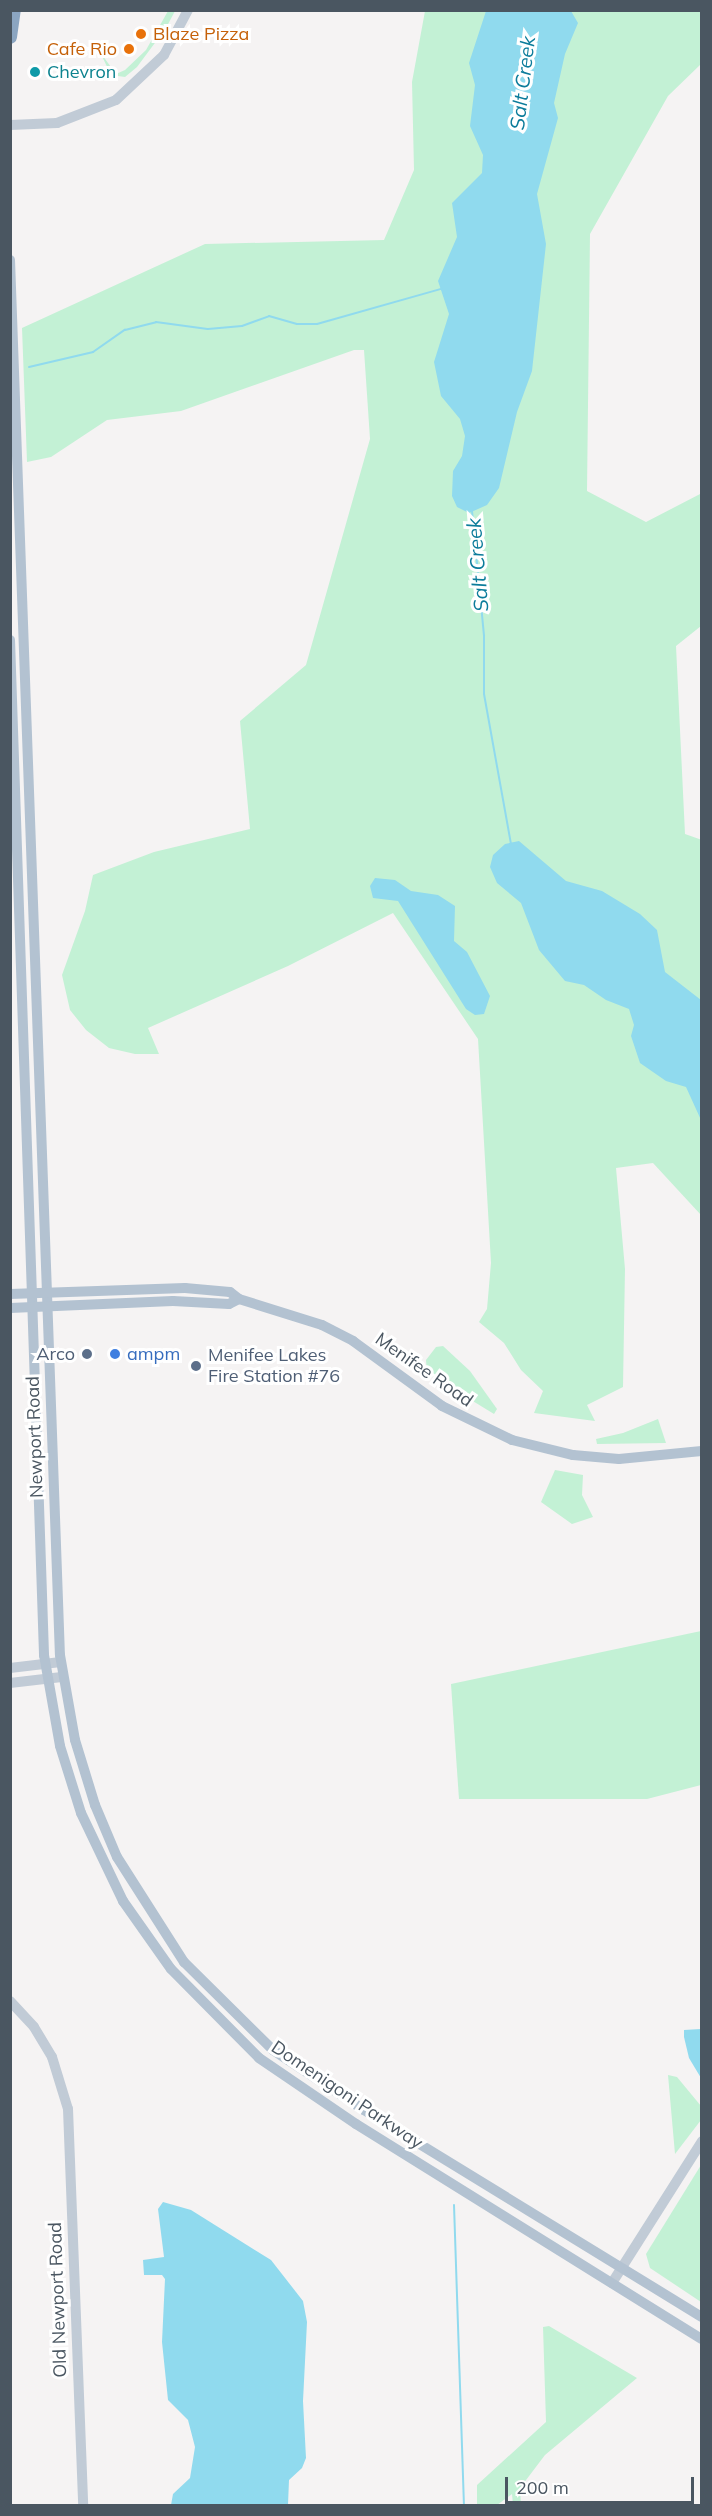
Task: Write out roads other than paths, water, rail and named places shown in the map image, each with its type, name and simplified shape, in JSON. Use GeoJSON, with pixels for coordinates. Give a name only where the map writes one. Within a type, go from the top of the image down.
{"type":"FeatureCollection","features":[{"type":"Feature","properties":{"kind":"highway"},"geometry":{"type":"LineString","coordinates":[[10,37],[14,10]]}},
{"type":"Feature","properties":{"kind":"main road","name":"Newport Road"},"geometry":{"type":"LineString","coordinates":[[10,260],[46,1293],[62,1677]]}},
{"type":"Feature","properties":{"kind":"main road","name":"Newport Road"},"geometry":{"type":"LineString","coordinates":[[10,640],[31,1293],[47,1679]]}},
{"type":"Feature","properties":{"kind":"main road","name":"Menifee Road"},"geometry":{"type":"LineString","coordinates":[[10,1294],[185,1288],[230,1292],[239,1299],[322,1325],[353,1341],[442,1406],[512,1440],[573,1455],[619,1460],[702,1451]]}},
{"type":"Feature","properties":{"kind":"main road","name":"Menifee Road"},"geometry":{"type":"LineString","coordinates":[[10,1308],[173,1301],[229,1304],[239,1299]]}},
{"type":"Feature","properties":{"kind":"main road","name":"Domenigoni Parkway"},"geometry":{"type":"LineString","coordinates":[[62,1677],[85,1774],[117,1857],[184,1962],[212,1994],[273,2050],[317,2081],[702,2317]]}},
{"type":"Feature","properties":{"kind":"main road","name":"Domenigoni Parkway"},"geometry":{"type":"LineString","coordinates":[[47,1679],[60,1746],[98,1851],[123,1901],[157,1949],[208,2010],[259,2058],[307,2092],[702,2339]]}},
{"type":"Feature","properties":{"kind":"street"},"geometry":{"type":"LineString","coordinates":[[10,125],[57,123],[116,100],[164,55],[188,10]]}},
{"type":"Feature","properties":{"kind":"street"},"geometry":{"type":"LineString","coordinates":[[10,1668],[61,1662]]}},
{"type":"Feature","properties":{"kind":"street"},"geometry":{"type":"LineString","coordinates":[[10,1683],[62,1677]]}},
{"type":"Feature","properties":{"kind":"street","name":"Old Newport Road"},"geometry":{"type":"LineString","coordinates":[[10,2001],[44,2042],[66,2093],[82,2505]]}},
{"type":"Feature","properties":{"kind":"street"},"geometry":{"type":"LineString","coordinates":[[612,2283],[702,2141]]}},
{"type":"Feature","properties":{"kind":"water"},"geometry":{"type":"Polygon","coordinates":[[[486,11],[571,11],[578,23],[565,54],[554,103],[558,118],[537,194],[546,244],[532,371],[517,412],[499,488],[487,505],[469,513],[457,507],[452,496],[453,471],[462,456],[465,436],[460,419],[441,396],[434,362],[449,314],[438,281],[457,237],[452,203],[482,173],[483,155],[470,126],[475,85],[469,63],[486,11]]]}},
{"type":"Feature","properties":{"kind":"water"},"geometry":{"type":"Polygon","coordinates":[[[519,841],[566,881],[602,891],[640,914],[657,930],[665,972],[701,1000],[701,1120],[686,1087],[666,1081],[640,1063],[631,1036],[634,1025],[629,1009],[606,1000],[584,985],[565,981],[539,950],[521,903],[497,883],[490,867],[493,855],[505,844],[519,841]]]}},
{"type":"Feature","properties":{"kind":"water"},"geometry":{"type":"Polygon","coordinates":[[[375,878],[395,880],[411,891],[438,895],[455,906],[454,941],[467,952],[490,996],[484,1014],[475,1015],[466,1009],[398,901],[373,898],[370,886],[375,878]]]}},
{"type":"Feature","properties":{"kind":"water"},"geometry":{"type":"Polygon","coordinates":[[[702,2029],[701,2078],[689,2058],[684,2030],[702,2029]]]}},
{"type":"Feature","properties":{"kind":"water"},"geometry":{"type":"Polygon","coordinates":[[[163,2202],[191,2210],[271,2260],[303,2301],[307,2322],[303,2401],[306,2458],[302,2468],[289,2480],[288,2505],[171,2505],[173,2494],[190,2478],[195,2447],[188,2420],[168,2400],[162,2342],[165,2279],[162,2275],[144,2275],[143,2260],[164,2257],[158,2209],[163,2202]]]}},
{"type":"Feature","properties":{"kind":"waterway"},"geometry":{"type":"LineString","coordinates":[[29,367],[93,352],[125,330],[156,322],[208,329],[242,326],[269,316],[297,324],[317,324],[441,289]]}},
{"type":"Feature","properties":{"kind":"waterway","name":"Salt Creek"},"geometry":{"type":"LineString","coordinates":[[472,511],[484,636],[484,694],[511,844]]}},
{"type":"Feature","properties":{"kind":"waterway"},"geometry":{"type":"LineString","coordinates":[[454,2205],[464,2506]]}},
{"type":"Feature","properties":{"kind":"place","name":"Blaze Pizza"},"geometry":{"type":"Point","coordinates":[141,34]}},
{"type":"Feature","properties":{"kind":"place","name":"Cafe Rio"},"geometry":{"type":"Point","coordinates":[129,49]}},
{"type":"Feature","properties":{"kind":"place","name":"Chevron"},"geometry":{"type":"Point","coordinates":[35,72]}},
{"type":"Feature","properties":{"kind":"place","name":"Arco"},"geometry":{"type":"Point","coordinates":[87,1354]}},
{"type":"Feature","properties":{"kind":"place","name":"ampm"},"geometry":{"type":"Point","coordinates":[115,1354]}},
{"type":"Feature","properties":{"kind":"place","name":"Menifee Lakes Fire Station #76"},"geometry":{"type":"Point","coordinates":[196,1366]}}]}
